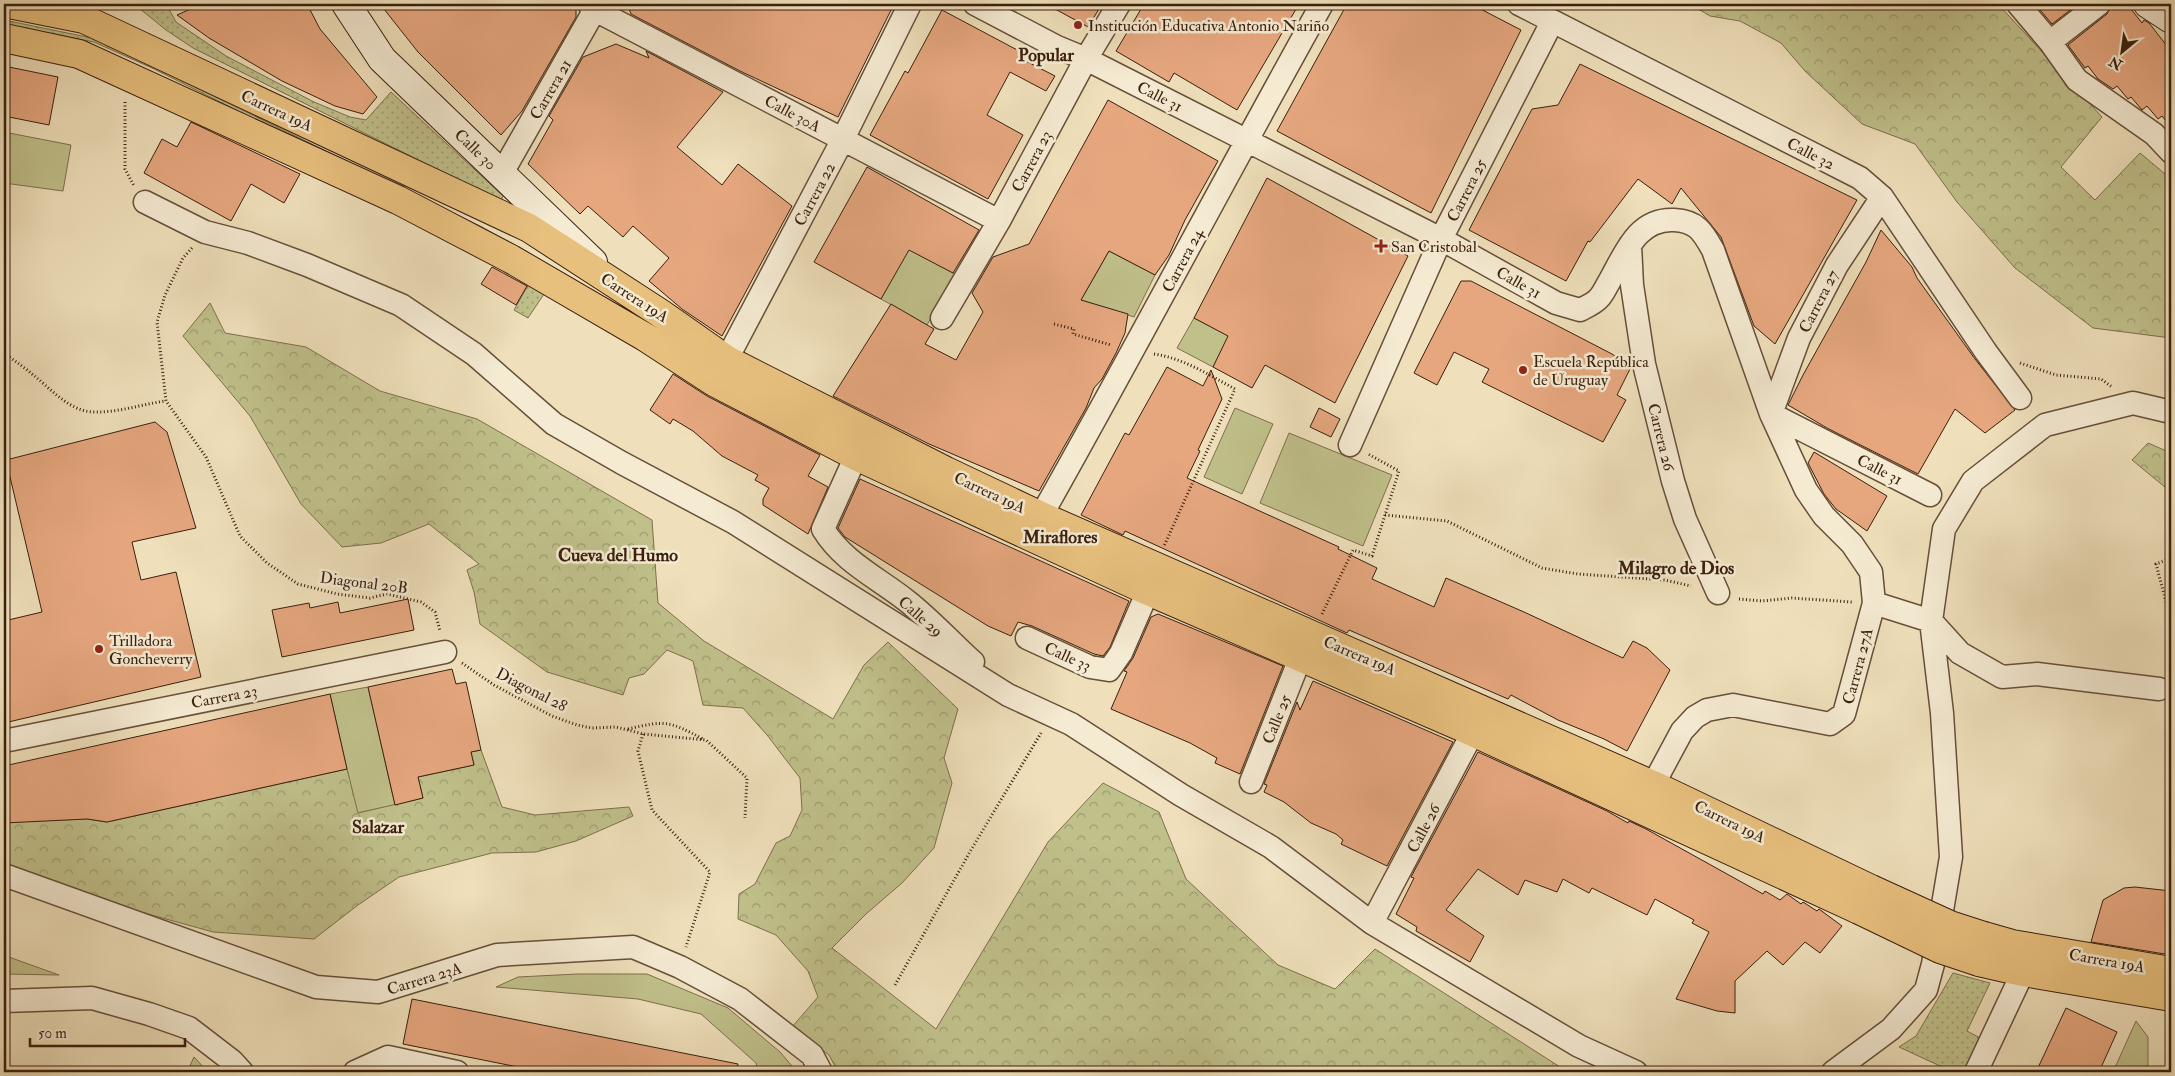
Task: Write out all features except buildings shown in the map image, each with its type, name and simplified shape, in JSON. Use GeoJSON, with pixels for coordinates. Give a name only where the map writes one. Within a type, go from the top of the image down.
{"type":"FeatureCollection","features":[{"type":"Feature","properties":{"kind":"main road","name":"Carrera 19A"},"geometry":{"type":"LineString","coordinates":[[9,4],[84,19],[529,228],[618,285],[720,371],[856,456],[1153,579],[1306,645],[1653,785],[1865,899],[1940,949],[1979,962],[2023,972],[2171,997]]}},
{"type":"Feature","properties":{"kind":"main road","name":"Carrera 19A"},"geometry":{"type":"LineString","coordinates":[[4,38],[79,54],[398,200],[511,258],[645,337],[946,471],[1041,516],[1153,579]]}},
{"type":"Feature","properties":{"kind":"main road","name":"Carrera 19A"},"geometry":{"type":"LineString","coordinates":[[1306,645],[1473,732],[1865,899],[2012,944],[2171,971]]}},
{"type":"Feature","properties":{"kind":"street","name":"Calle 30"},"geometry":{"type":"LineString","coordinates":[[346,4],[382,59],[618,285]]}},
{"type":"Feature","properties":{"kind":"street","name":"Carrera 22"},"geometry":{"type":"LineString","coordinates":[[720,371],[842,139],[910,4]]}},
{"type":"Feature","properties":{"kind":"street","name":"Calle 31"},"geometry":{"type":"LineString","coordinates":[[975,4],[1441,239],[1556,303],[1580,310],[1599,299],[1630,244],[1645,227],[1653,222],[1683,220],[1701,229],[1713,250],[1771,414],[1930,495]]}},
{"type":"Feature","properties":{"kind":"street","name":"Carrera 23"},"geometry":{"type":"LineString","coordinates":[[942,318],[999,221],[1086,59],[1119,4]]}},
{"type":"Feature","properties":{"kind":"street","name":"Carrera 24"},"geometry":{"type":"LineString","coordinates":[[1041,516],[1134,351],[1246,139],[1322,4]]}},
{"type":"Feature","properties":{"kind":"street","name":"Calle 32"},"geometry":{"type":"LineString","coordinates":[[1519,4],[1860,178],[1882,198],[1986,352],[2020,398]]}},
{"type":"Feature","properties":{"kind":"street"},"geometry":{"type":"LineString","coordinates":[[2018,4],[2050,42],[2077,80],[2154,134],[2171,152]]}},
{"type":"Feature","properties":{"kind":"street"},"geometry":{"type":"LineString","coordinates":[[2050,42],[2099,4]]}},
{"type":"Feature","properties":{"kind":"street"},"geometry":{"type":"LineString","coordinates":[[2148,4],[2171,19]]}},
{"type":"Feature","properties":{"kind":"street","name":"Carrera 21"},"geometry":{"type":"LineString","coordinates":[[502,173],[594,6]]}},
{"type":"Feature","properties":{"kind":"street","name":"Calle 30A"},"geometry":{"type":"LineString","coordinates":[[594,6],[999,221]]}},
{"type":"Feature","properties":{"kind":"street","name":"Carrera 25"},"geometry":{"type":"LineString","coordinates":[[1350,445],[1441,239],[1552,22]]}},
{"type":"Feature","properties":{"kind":"street","name":"Carrera 27"},"geometry":{"type":"LineString","coordinates":[[1771,414],[1800,338],[1837,265],[1882,198]]}},
{"type":"Feature","properties":{"kind":"street"},"geometry":{"type":"LineString","coordinates":[[145,202],[205,232],[248,243],[307,265],[402,305],[474,354],[554,424],[622,463],[733,522],[1008,695],[1071,724],[1181,795],[1271,847],[1372,923],[1579,1046],[1636,1072]]}},
{"type":"Feature","properties":{"kind":"street","name":"Carrera 26"},"geometry":{"type":"LineString","coordinates":[[1630,244],[1632,285],[1644,364],[1673,481],[1700,556],[1718,593]]}},
{"type":"Feature","properties":{"kind":"street"},"geometry":{"type":"LineString","coordinates":[[1833,1072],[1897,1022],[1926,990],[1933,964],[1951,857],[1942,713],[1931,621],[1944,529],[1973,482],[2045,425],[2133,403],[2171,412]]}},
{"type":"Feature","properties":{"kind":"street","name":"Carrera 27A"},"geometry":{"type":"LineString","coordinates":[[1653,785],[1682,732],[1695,717],[1706,710],[1733,705],[1830,724],[1844,714],[1874,603],[1871,572],[1852,544],[1824,516],[1806,490],[1771,414]]}},
{"type":"Feature","properties":{"kind":"street","name":"Calle 29"},"geometry":{"type":"LineString","coordinates":[[856,456],[823,529],[830,542],[847,559],[908,602],[1008,695]]}},
{"type":"Feature","properties":{"kind":"street","name":"Calle 33"},"geometry":{"type":"LineString","coordinates":[[1027,638],[1090,667],[1109,670],[1121,652],[1153,579]]}},
{"type":"Feature","properties":{"kind":"street"},"geometry":{"type":"LineString","coordinates":[[1874,603],[1931,621],[1960,653],[2002,677],[2037,674],[2159,689]]}},
{"type":"Feature","properties":{"kind":"street","name":"Calle 25"},"geometry":{"type":"LineString","coordinates":[[1251,782],[1306,645]]}},
{"type":"Feature","properties":{"kind":"street","name":"Carrera 23"},"geometry":{"type":"LineString","coordinates":[[4,741],[445,652]]}},
{"type":"Feature","properties":{"kind":"street","name":"Calle 26"},"geometry":{"type":"LineString","coordinates":[[1372,923],[1473,732]]}},
{"type":"Feature","properties":{"kind":"street","name":"Carrera 23A"},"geometry":{"type":"LineString","coordinates":[[4,875],[316,987],[378,992],[497,955],[633,948],[680,967],[740,999],[812,1055],[821,1072]]}},
{"type":"Feature","properties":{"kind":"street"},"geometry":{"type":"LineString","coordinates":[[1976,1072],[2023,972]]}},
{"type":"Feature","properties":{"kind":"street"},"geometry":{"type":"LineString","coordinates":[[4,1001],[92,998],[149,1014],[190,1028],[242,1072]]}},
{"type":"Feature","properties":{"kind":"street"},"geometry":{"type":"LineString","coordinates":[[370,1072],[388,1057]]}},
{"type":"Feature","properties":{"kind":"street"},"geometry":{"type":"LineString","coordinates":[[356,1072],[388,1057],[457,1072]]}},
{"type":"Feature","properties":{"kind":"path"},"geometry":{"type":"LineString","coordinates":[[124,74],[125,168],[145,202]]}},
{"type":"Feature","properties":{"kind":"path"},"geometry":{"type":"LineString","coordinates":[[4,353],[31,372],[66,403],[92,412],[124,410],[146,403],[166,401],[158,322],[165,295],[183,258],[205,232]]}},
{"type":"Feature","properties":{"kind":"path"},"geometry":{"type":"LineString","coordinates":[[1054,324],[1074,329],[1073,334],[1134,351],[1169,356],[1196,368],[1234,389],[1165,543],[1153,579]]}},
{"type":"Feature","properties":{"kind":"path"},"geometry":{"type":"LineString","coordinates":[[1986,352],[2056,375],[2101,379],[2133,403]]}},
{"type":"Feature","properties":{"kind":"path","name":"Diagonal 20B"},"geometry":{"type":"LineString","coordinates":[[166,401],[206,457],[240,536],[267,563],[298,584],[337,594],[370,598],[387,594],[421,602],[435,612],[445,652]]}},
{"type":"Feature","properties":{"kind":"path"},"geometry":{"type":"LineString","coordinates":[[1306,645],[1353,550],[1372,556],[1399,471],[1350,445]]}},
{"type":"Feature","properties":{"kind":"path"},"geometry":{"type":"LineString","coordinates":[[1384,515],[1447,521],[1542,568],[1578,574],[1665,580],[1738,599],[1762,601],[1792,598],[1874,603]]}},
{"type":"Feature","properties":{"kind":"path"},"geometry":{"type":"LineString","coordinates":[[2166,602],[2156,564],[2171,558]]}},
{"type":"Feature","properties":{"kind":"path","name":"Diagonal 28"},"geometry":{"type":"LineString","coordinates":[[445,652],[494,685],[552,716],[592,728],[616,727],[643,734],[706,740]]}},
{"type":"Feature","properties":{"kind":"path"},"geometry":{"type":"LineString","coordinates":[[894,986],[971,850],[1052,715]]}},
{"type":"Feature","properties":{"kind":"path"},"geometry":{"type":"LineString","coordinates":[[627,730],[654,723],[675,724],[706,740],[747,778],[745,818]]}},
{"type":"Feature","properties":{"kind":"path"},"geometry":{"type":"LineString","coordinates":[[643,734],[638,751],[652,810],[710,872],[680,967]]}},
{"type":"Feature","properties":{"kind":"green space"},"geometry":{"type":"Polygon","coordinates":[[[134,4],[166,4],[176,22],[226,56],[314,102],[350,117],[366,120],[391,92],[503,196],[501,201],[193,48],[166,30],[134,4]]]}},
{"type":"Feature","properties":{"kind":"green space"},"geometry":{"type":"Polygon","coordinates":[[[1690,4],[1777,4],[1787,9],[1813,8],[1815,4],[1998,4],[2102,117],[2061,167],[2095,200],[2140,153],[2171,179],[2171,338],[2093,328],[2015,268],[1957,202],[1915,144],[1862,124],[1805,71],[1781,43],[1740,21],[1710,16],[1690,4]]]}},
{"type":"Feature","properties":{"kind":"green space"},"geometry":{"type":"Polygon","coordinates":[[[4,20],[92,38],[113,47],[482,227],[699,351],[696,355],[361,172],[152,68],[94,42],[4,24],[4,20]]]}},
{"type":"Feature","properties":{"kind":"green space"},"geometry":{"type":"Polygon","coordinates":[[[4,132],[71,145],[63,191],[4,183],[4,132]]]}},
{"type":"Feature","properties":{"kind":"green space"},"geometry":{"type":"Polygon","coordinates":[[[908,249],[955,274],[927,325],[881,299],[908,249]]]}},
{"type":"Feature","properties":{"kind":"green space"},"geometry":{"type":"Polygon","coordinates":[[[1109,251],[1155,275],[1134,317],[1081,300],[1109,251]]]}},
{"type":"Feature","properties":{"kind":"green space"},"geometry":{"type":"Polygon","coordinates":[[[530,282],[546,291],[528,318],[514,310],[530,282]]]}},
{"type":"Feature","properties":{"kind":"green space"},"geometry":{"type":"Polygon","coordinates":[[[210,303],[225,333],[306,347],[380,391],[477,419],[652,520],[658,603],[704,641],[833,719],[864,665],[888,642],[958,709],[944,758],[952,783],[934,848],[902,883],[866,914],[832,948],[936,1029],[1048,842],[1103,783],[1159,812],[1186,879],[1278,965],[1335,989],[1375,949],[1568,1072],[921,1072],[912,1070],[910,1072],[838,1072],[829,1055],[792,1027],[818,997],[808,971],[776,935],[738,919],[739,894],[755,884],[776,843],[790,836],[802,810],[800,778],[767,735],[743,708],[703,705],[693,661],[667,650],[644,674],[629,678],[623,695],[547,672],[480,624],[474,592],[467,570],[479,564],[429,524],[381,543],[342,547],[301,504],[250,416],[183,336],[210,303]]]}},
{"type":"Feature","properties":{"kind":"green space"},"geometry":{"type":"Polygon","coordinates":[[[1194,318],[1229,336],[1213,367],[1177,348],[1194,318]]]}},
{"type":"Feature","properties":{"kind":"green space"},"geometry":{"type":"Polygon","coordinates":[[[1235,408],[1273,424],[1242,494],[1204,477],[1235,408]]]}},
{"type":"Feature","properties":{"kind":"green space"},"geometry":{"type":"Polygon","coordinates":[[[1289,433],[1392,475],[1363,546],[1260,503],[1289,433]]]}},
{"type":"Feature","properties":{"kind":"green space"},"geometry":{"type":"Polygon","coordinates":[[[2148,443],[2171,453],[2171,492],[2132,460],[2148,443]]]}},
{"type":"Feature","properties":{"kind":"green space"},"geometry":{"type":"Polygon","coordinates":[[[368,687],[395,805],[357,813],[330,694],[368,687]]]}},
{"type":"Feature","properties":{"kind":"green space"},"geometry":{"type":"Polygon","coordinates":[[[481,750],[502,807],[535,815],[629,807],[633,816],[576,841],[536,852],[492,853],[399,877],[358,905],[314,939],[213,932],[101,901],[4,865],[4,820],[10,822],[87,819],[107,822],[347,769],[358,813],[423,798],[418,777],[474,765],[471,752],[481,750]]]}},
{"type":"Feature","properties":{"kind":"green space"},"geometry":{"type":"Polygon","coordinates":[[[4,954],[6,956],[59,975],[4,974],[4,954]]]}},
{"type":"Feature","properties":{"kind":"green space"},"geometry":{"type":"Polygon","coordinates":[[[1953,973],[1990,983],[1967,1031],[1982,1039],[1968,1072],[1953,1072],[1899,1047],[1916,1036],[1953,973]]]}},
{"type":"Feature","properties":{"kind":"green space"},"geometry":{"type":"Polygon","coordinates":[[[577,974],[647,974],[728,1008],[780,1052],[797,1072],[758,1072],[756,1063],[701,1014],[638,999],[496,987],[518,977],[577,974]]]}},
{"type":"Feature","properties":{"kind":"green space"},"geometry":{"type":"Polygon","coordinates":[[[2136,1021],[2148,1037],[2148,1066],[2145,1072],[2113,1072],[2136,1021]]]}},
{"type":"Feature","properties":{"kind":"green space"},"geometry":{"type":"Polygon","coordinates":[[[194,1057],[208,1072],[187,1072],[194,1057]]]}},
{"type":"Feature","properties":{"kind":"place","name":"Institución Educativa Antonio Nariño"},"geometry":{"type":"Point","coordinates":[1078,25]}},
{"type":"Feature","properties":{"kind":"place","name":"San Cristobal"},"geometry":{"type":"Point","coordinates":[1381,246]}},
{"type":"Feature","properties":{"kind":"place","name":"Escuela República de Uruguay"},"geometry":{"type":"Point","coordinates":[1523,370]}},
{"type":"Feature","properties":{"kind":"place","name":"Trilladora Goncheverry"},"geometry":{"type":"Point","coordinates":[99,649]}},
{"type":"Feature","properties":{"kind":"district","name":"Popular"},"geometry":{"type":"Point","coordinates":[1046,55]}},
{"type":"Feature","properties":{"kind":"district","name":"Miraflores"},"geometry":{"type":"Point","coordinates":[1060,537]}},
{"type":"Feature","properties":{"kind":"district","name":"Cueva del Humo"},"geometry":{"type":"Point","coordinates":[618,555]}},
{"type":"Feature","properties":{"kind":"district","name":"Milagro de Dios"},"geometry":{"type":"Point","coordinates":[1676,568]}},
{"type":"Feature","properties":{"kind":"district","name":"Salazar"},"geometry":{"type":"Point","coordinates":[378,827]}}]}
